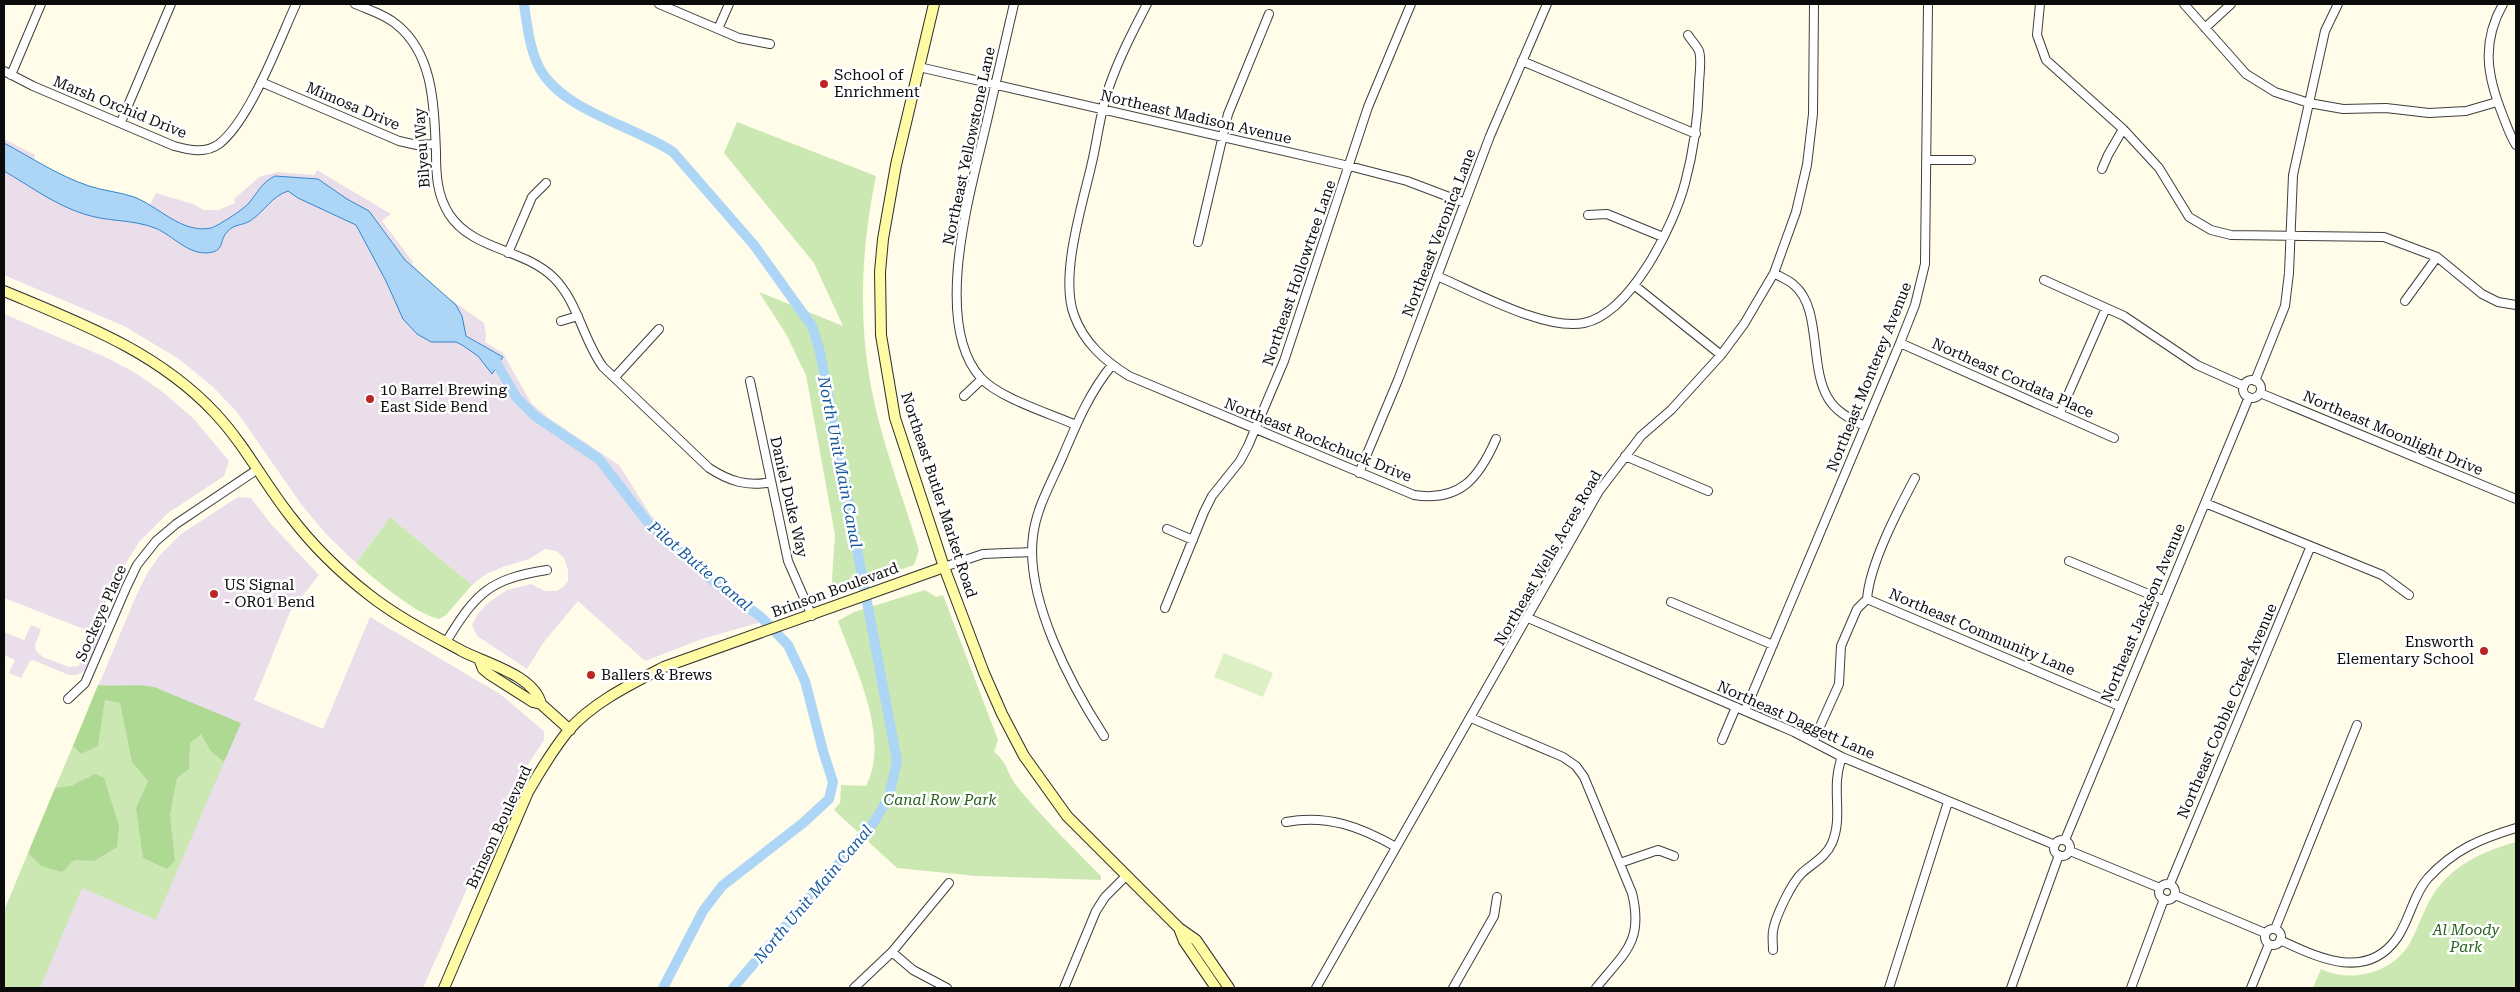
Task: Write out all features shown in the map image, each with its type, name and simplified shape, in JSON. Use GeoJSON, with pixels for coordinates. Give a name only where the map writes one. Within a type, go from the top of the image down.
{"type":"FeatureCollection","features":[{"type":"Feature","properties":{"kind":"street"},"geometry":{"type":"LineString","coordinates":[[7,73],[41,4]]}},
{"type":"Feature","properties":{"kind":"street"},"geometry":{"type":"LineString","coordinates":[[121,122],[171,4]]}},
{"type":"Feature","properties":{"kind":"street","name":"Marsh Orchid Drive"},"geometry":{"type":"LineString","coordinates":[[7,73],[174,146],[191,150],[204,150],[218,145],[231,131],[261,82],[296,4]]}},
{"type":"Feature","properties":{"kind":"street","name":"Bilyeu Way"},"geometry":{"type":"LineString","coordinates":[[355,4],[395,23],[410,36],[421,53],[428,74],[433,103],[440,197],[450,214],[470,236],[538,265],[554,278],[566,293],[578,316],[594,355],[615,378],[709,468],[724,478],[740,483],[757,485],[771,482]]}},
{"type":"Feature","properties":{"kind":"street"},"geometry":{"type":"LineString","coordinates":[[659,4],[739,38],[770,44]]}},
{"type":"Feature","properties":{"kind":"street"},"geometry":{"type":"LineString","coordinates":[[718,29],[729,4]]}},
{"type":"Feature","properties":{"kind":"street","name":"Northeast Butler Market Road"},"geometry":{"type":"LineString","coordinates":[[934,4],[887,210],[880,272],[879,306],[883,359],[895,418],[944,567],[984,673],[1002,714],[1024,756],[1067,816],[1179,928],[1196,940],[1229,988]]}},
{"type":"Feature","properties":{"kind":"street","name":"Northeast Yellowstone Lane"},"geometry":{"type":"LineString","coordinates":[[1014,4],[965,214],[958,281],[960,337],[970,362],[982,379],[1010,397],[1076,425]]}},
{"type":"Feature","properties":{"kind":"street","name":"Northeast Rockchuck Drive"},"geometry":{"type":"LineString","coordinates":[[1147,4],[1115,71],[1104,110],[1071,260],[1069,289],[1074,314],[1083,334],[1096,351],[1129,376],[1255,430],[1414,494],[1431,497],[1447,494],[1474,479],[1486,461],[1496,439]]}},
{"type":"Feature","properties":{"kind":"street","name":"Northeast Hollowtree Lane"},"geometry":{"type":"LineString","coordinates":[[1165,608],[1212,496],[1240,461],[1255,430],[1296,330],[1379,76],[1410,4]]}},
{"type":"Feature","properties":{"kind":"street","name":"Northeast Veronica Lane"},"geometry":{"type":"LineString","coordinates":[[1359,473],[1398,380],[1490,136],[1546,4]]}},
{"type":"Feature","properties":{"kind":"street","name":"Northeast Wells Acres Road"},"geometry":{"type":"LineString","coordinates":[[1316,988],[1599,491],[1641,436],[1696,384],[1721,356],[1744,324],[1774,273],[1796,212],[1807,165],[1813,114],[1814,4]]}},
{"type":"Feature","properties":{"kind":"street","name":"Northeast Monterey Avenue"},"geometry":{"type":"LineString","coordinates":[[1745,711],[1918,298],[1925,264],[1928,4]]}},
{"type":"Feature","properties":{"kind":"street"},"geometry":{"type":"LineString","coordinates":[[2040,4],[2037,35],[2046,60],[2123,129],[2159,168],[2189,217],[2211,230],[2231,235],[2384,237],[2437,257],[2482,294],[2498,302],[2516,305]]}},
{"type":"Feature","properties":{"kind":"street"},"geometry":{"type":"LineString","coordinates":[[2184,4],[2246,74],[2275,92],[2309,103],[2342,109],[2386,108],[2429,113],[2466,111],[2497,102]]}},
{"type":"Feature","properties":{"kind":"street"},"geometry":{"type":"LineString","coordinates":[[2205,28],[2231,4]]}},
{"type":"Feature","properties":{"kind":"street"},"geometry":{"type":"LineString","coordinates":[[2256,380],[2284,306],[2289,274],[2293,175],[2326,31],[2338,4]]}},
{"type":"Feature","properties":{"kind":"street"},"geometry":{"type":"LineString","coordinates":[[2503,4],[2494,18],[2489,38],[2490,77],[2497,102],[2516,145]]}},
{"type":"Feature","properties":{"kind":"street"},"geometry":{"type":"LineString","coordinates":[[1198,242],[1222,138],[1234,98],[1269,14]]}},
{"type":"Feature","properties":{"kind":"street"},"geometry":{"type":"LineString","coordinates":[[1437,276],[1534,317],[1568,326],[1586,323],[1603,315],[1634,286],[1663,237],[1685,185],[1696,134],[1699,52],[1688,35]]}},
{"type":"Feature","properties":{"kind":"street"},"geometry":{"type":"LineString","coordinates":[[1522,61],[1696,134]]}},
{"type":"Feature","properties":{"kind":"street","name":"Northeast Madison Avenue"},"geometry":{"type":"LineString","coordinates":[[919,67],[1350,166],[1407,181],[1465,203]]}},
{"type":"Feature","properties":{"kind":"street","name":"Mimosa Drive"},"geometry":{"type":"LineString","coordinates":[[261,82],[399,141],[416,145],[436,144]]}},
{"type":"Feature","properties":{"kind":"street"},"geometry":{"type":"LineString","coordinates":[[2102,169],[2123,129]]}},
{"type":"Feature","properties":{"kind":"street"},"geometry":{"type":"LineString","coordinates":[[1927,160],[1971,160]]}},
{"type":"Feature","properties":{"kind":"street"},"geometry":{"type":"LineString","coordinates":[[508,253],[532,197],[546,183]]}},
{"type":"Feature","properties":{"kind":"street"},"geometry":{"type":"LineString","coordinates":[[1588,215],[1606,214],[1663,237]]}},
{"type":"Feature","properties":{"kind":"street"},"geometry":{"type":"LineString","coordinates":[[2405,301],[2437,257]]}},
{"type":"Feature","properties":{"kind":"street"},"geometry":{"type":"LineString","coordinates":[[1774,273],[1795,285],[1808,304],[1818,372],[1828,398],[1845,416],[1864,426]]}},
{"type":"Feature","properties":{"kind":"street"},"geometry":{"type":"LineString","coordinates":[[2044,280],[2124,316],[2206,370],[2244,386]]}},
{"type":"Feature","properties":{"kind":"street"},"geometry":{"type":"LineString","coordinates":[[1634,286],[1721,356]]}},
{"type":"Feature","properties":{"kind":"street"},"geometry":{"type":"LineString","coordinates":[[4,292],[96,330],[133,348],[158,364],[194,392],[216,413],[240,441],[290,517],[344,573],[390,610],[480,661],[496,664],[512,674],[535,691],[542,704],[570,730]]}},
{"type":"Feature","properties":{"kind":"street"},"geometry":{"type":"LineString","coordinates":[[2060,414],[2106,308]]}},
{"type":"Feature","properties":{"kind":"street"},"geometry":{"type":"LineString","coordinates":[[561,321],[578,316]]}},
{"type":"Feature","properties":{"kind":"street"},"geometry":{"type":"LineString","coordinates":[[615,378],[659,329]]}},
{"type":"Feature","properties":{"kind":"street","name":"Northeast Cordata Place"},"geometry":{"type":"LineString","coordinates":[[1900,343],[2114,438]]}},
{"type":"Feature","properties":{"kind":"street"},"geometry":{"type":"LineString","coordinates":[[1104,736],[1077,694],[1059,652],[1033,577],[1032,552],[1038,515],[1076,425],[1096,385],[1112,365]]}},
{"type":"Feature","properties":{"kind":"street"},"geometry":{"type":"LineString","coordinates":[[964,396],[982,379]]}},
{"type":"Feature","properties":{"kind":"street"},"geometry":{"type":"LineString","coordinates":[[2250,380],[2256,380],[2261,387],[2260,393],[2257,397],[2249,398],[2244,394],[2244,386],[2250,380]]}},
{"type":"Feature","properties":{"kind":"street","name":"Daniel Duke Way"},"geometry":{"type":"LineString","coordinates":[[750,381],[788,561],[812,616]]}},
{"type":"Feature","properties":{"kind":"street","name":"Northeast Moonlight Drive"},"geometry":{"type":"LineString","coordinates":[[2260,393],[2516,499]]}},
{"type":"Feature","properties":{"kind":"street","name":"Northeast Jackson Avenue"},"geometry":{"type":"LineString","coordinates":[[2065,840],[2163,600],[2249,398]]}},
{"type":"Feature","properties":{"kind":"street"},"geometry":{"type":"LineString","coordinates":[[1625,456],[1708,491]]}},
{"type":"Feature","properties":{"kind":"street","name":"Sockeye Place"},"geometry":{"type":"LineString","coordinates":[[68,699],[86,683],[126,588],[138,565],[156,541],[176,524],[258,469]]}},
{"type":"Feature","properties":{"kind":"street"},"geometry":{"type":"LineString","coordinates":[[1867,599],[1868,586],[1873,571],[1901,505],[1915,478]]}},
{"type":"Feature","properties":{"kind":"street"},"geometry":{"type":"LineString","coordinates":[[2205,503],[2310,548],[2382,575],[2409,595]]}},
{"type":"Feature","properties":{"kind":"street"},"geometry":{"type":"LineString","coordinates":[[1167,529],[1193,540]]}},
{"type":"Feature","properties":{"kind":"street","name":"Northeast Cobble Creek Avenue"},"geometry":{"type":"LineString","coordinates":[[2170,884],[2310,548]]}},
{"type":"Feature","properties":{"kind":"street"},"geometry":{"type":"LineString","coordinates":[[944,567],[983,554],[1032,552]]}},
{"type":"Feature","properties":{"kind":"street"},"geometry":{"type":"LineString","coordinates":[[2069,561],[2163,600]]}},
{"type":"Feature","properties":{"kind":"street","name":"Brinson Boulevard"},"geometry":{"type":"LineString","coordinates":[[444,988],[528,792],[545,762],[570,730],[587,714],[633,683],[664,667],[812,616],[944,567]]}},
{"type":"Feature","properties":{"kind":"street"},"geometry":{"type":"LineString","coordinates":[[446,642],[463,614],[479,595],[511,577],[547,570]]}},
{"type":"Feature","properties":{"kind":"street","name":"Northeast Community Lane"},"geometry":{"type":"LineString","coordinates":[[1812,742],[1839,684],[1841,646],[1857,609],[1867,599],[2119,706]]}},
{"type":"Feature","properties":{"kind":"street"},"geometry":{"type":"LineString","coordinates":[[1671,602],[1773,645]]}},
{"type":"Feature","properties":{"kind":"street","name":"Northeast Daggett Lane"},"geometry":{"type":"LineString","coordinates":[[1528,618],[1736,707],[1948,802],[2055,845]]}},
{"type":"Feature","properties":{"kind":"street"},"geometry":{"type":"LineString","coordinates":[[1722,740],[1736,707]]}},
{"type":"Feature","properties":{"kind":"street"},"geometry":{"type":"LineString","coordinates":[[1471,718],[1563,757],[1576,766],[1584,777],[1632,893],[1637,914],[1634,935],[1625,955],[1596,988]]}},
{"type":"Feature","properties":{"kind":"street"},"geometry":{"type":"LineString","coordinates":[[2275,929],[2358,725]]}},
{"type":"Feature","properties":{"kind":"street"},"geometry":{"type":"LineString","coordinates":[[1773,950],[1773,930],[1792,885],[1800,875],[1823,856],[1831,844],[1837,824],[1835,787],[1837,769],[1842,756]]}},
{"type":"Feature","properties":{"kind":"street"},"geometry":{"type":"LineString","coordinates":[[1889,988],[1948,802]]}},
{"type":"Feature","properties":{"kind":"street"},"geometry":{"type":"LineString","coordinates":[[1286,822],[1308,818],[1350,826],[1370,832],[1396,847]]}},
{"type":"Feature","properties":{"kind":"street"},"geometry":{"type":"LineString","coordinates":[[2280,940],[2327,961],[2362,962],[2380,954],[2396,938],[2427,879],[2442,865],[2480,839],[2516,828]]}},
{"type":"Feature","properties":{"kind":"street"},"geometry":{"type":"LineString","coordinates":[[2060,840],[2065,840],[2070,846],[2070,851],[2066,855],[2059,855],[2055,852],[2055,845],[2060,840]]}},
{"type":"Feature","properties":{"kind":"street"},"geometry":{"type":"LineString","coordinates":[[1620,863],[1658,850],[1674,856]]}},
{"type":"Feature","properties":{"kind":"street"},"geometry":{"type":"LineString","coordinates":[[2070,851],[2160,888]]}},
{"type":"Feature","properties":{"kind":"street"},"geometry":{"type":"LineString","coordinates":[[2011,988],[2059,855]]}},
{"type":"Feature","properties":{"kind":"street"},"geometry":{"type":"LineString","coordinates":[[1064,988],[1096,911],[1105,897],[1127,875]]}},
{"type":"Feature","properties":{"kind":"street"},"geometry":{"type":"LineString","coordinates":[[854,988],[892,952],[949,883]]}},
{"type":"Feature","properties":{"kind":"street"},"geometry":{"type":"LineString","coordinates":[[2160,888],[2165,884],[2170,884],[2174,887],[2175,895]]}},
{"type":"Feature","properties":{"kind":"street"},"geometry":{"type":"LineString","coordinates":[[2160,888],[2160,896],[2164,899],[2171,899],[2175,895]]}},
{"type":"Feature","properties":{"kind":"street"},"geometry":{"type":"LineString","coordinates":[[2175,895],[2265,933]]}},
{"type":"Feature","properties":{"kind":"street"},"geometry":{"type":"LineString","coordinates":[[1453,988],[1494,916],[1497,897]]}},
{"type":"Feature","properties":{"kind":"street"},"geometry":{"type":"LineString","coordinates":[[2131,988],[2164,899]]}},
{"type":"Feature","properties":{"kind":"street","name":"Northeast Butler Market Road"},"geometry":{"type":"LineString","coordinates":[[1179,928],[1184,941],[1216,988]]}},
{"type":"Feature","properties":{"kind":"street"},"geometry":{"type":"LineString","coordinates":[[2265,933],[2270,929],[2275,929]]}},
{"type":"Feature","properties":{"kind":"street"},"geometry":{"type":"LineString","coordinates":[[2269,944],[2277,944],[2280,940],[2280,934],[2275,929]]}},
{"type":"Feature","properties":{"kind":"street"},"geometry":{"type":"LineString","coordinates":[[2265,933],[2266,941],[2269,944]]}},
{"type":"Feature","properties":{"kind":"street"},"geometry":{"type":"LineString","coordinates":[[1184,941],[1224,988]]}},
{"type":"Feature","properties":{"kind":"street"},"geometry":{"type":"LineString","coordinates":[[2251,988],[2269,944]]}},
{"type":"Feature","properties":{"kind":"street"},"geometry":{"type":"LineString","coordinates":[[892,952],[913,970],[947,988]]}},
{"type":"Feature","properties":{"kind":"shaded area"},"geometry":{"type":"Polygon","coordinates":[[[4,139],[35,155],[34,160],[59,174],[90,186],[135,197],[150,205],[156,193],[193,204],[204,210],[219,210],[235,203],[234,199],[259,177],[278,172],[314,175],[317,170],[391,214],[382,221],[413,262],[412,264],[440,292],[484,323],[485,342],[503,353],[531,403],[547,417],[619,465],[650,514],[675,541],[725,585],[750,602],[768,620],[702,639],[645,661],[578,601],[543,643],[527,669],[477,636],[472,625],[478,614],[489,602],[507,590],[531,584],[545,591],[557,591],[563,587],[568,581],[568,570],[564,558],[556,551],[545,549],[529,559],[486,574],[472,585],[390,517],[356,563],[326,534],[301,504],[237,412],[212,386],[179,359],[124,326],[4,275],[4,139]]]}},
{"type":"Feature","properties":{"kind":"shaded area"},"geometry":{"type":"Polygon","coordinates":[[[4,314],[105,357],[134,372],[164,393],[194,419],[229,461],[224,476],[168,513],[139,542],[114,583],[94,632],[104,637],[91,664],[85,671],[77,675],[69,675],[33,660],[30,661],[21,678],[9,673],[15,660],[4,655],[4,632],[24,640],[31,625],[41,629],[35,645],[36,651],[43,657],[69,667],[78,666],[83,660],[94,633],[4,598],[4,314]]]}},
{"type":"Feature","properties":{"kind":"shaded area"},"geometry":{"type":"Polygon","coordinates":[[[238,497],[251,498],[271,524],[319,575],[290,612],[254,700],[323,729],[370,617],[500,694],[544,731],[544,740],[509,794],[423,988],[4,988],[4,911],[136,596],[148,572],[160,555],[181,534],[238,497]]]}},
{"type":"Feature","properties":{"kind":"green space"},"geometry":{"type":"Polygon","coordinates":[[[737,122],[876,176],[867,227],[863,278],[866,355],[879,424],[919,550],[914,565],[831,594],[835,535],[806,375],[786,334],[759,292],[843,326],[814,263],[724,153],[737,122]]]}},
{"type":"Feature","properties":{"kind":"green space"},"geometry":{"type":"Polygon","coordinates":[[[390,517],[472,585],[446,615],[439,619],[429,616],[407,603],[356,563],[390,517]]]}},
{"type":"Feature","properties":{"kind":"green space","name":"Canal Row Park"},"geometry":{"type":"Polygon","coordinates":[[[925,590],[936,597],[943,595],[998,740],[994,752],[1002,760],[1019,789],[1101,876],[1101,880],[976,876],[897,868],[834,810],[840,803],[841,785],[866,786],[873,767],[875,747],[868,703],[838,621],[854,612],[925,590]]]}},
{"type":"Feature","properties":{"kind":"green space"},"geometry":{"type":"Polygon","coordinates":[[[1224,653],[1273,673],[1263,697],[1214,677],[1224,653]]]}},
{"type":"Feature","properties":{"kind":"green space"},"geometry":{"type":"Polygon","coordinates":[[[98,685],[154,687],[241,723],[224,762],[210,750],[201,734],[190,743],[189,769],[177,778],[170,815],[175,860],[167,869],[143,858],[136,808],[148,781],[132,762],[120,703],[105,700],[98,746],[81,754],[73,746],[98,685]]]}},
{"type":"Feature","properties":{"kind":"green space"},"geometry":{"type":"Polygon","coordinates":[[[105,700],[120,703],[132,762],[148,781],[136,808],[175,860],[170,815],[177,778],[189,769],[190,743],[201,734],[210,750],[224,762],[156,920],[82,888],[40,988],[4,988],[4,911],[28,853],[41,866],[74,860],[94,861],[95,774],[71,787],[55,788],[73,746],[81,754],[98,746],[105,700]]]}},
{"type":"Feature","properties":{"kind":"green space"},"geometry":{"type":"Polygon","coordinates":[[[95,774],[104,778],[119,826],[117,847],[94,861],[74,860],[62,872],[41,866],[28,853],[55,788],[71,786],[95,774]]]}},
{"type":"Feature","properties":{"kind":"green space","name":"Al Moody Park"},"geometry":{"type":"Polygon","coordinates":[[[2516,842],[2516,988],[2313,988],[2321,969],[2333,973],[2359,975],[2371,973],[2394,961],[2404,952],[2411,941],[2431,897],[2449,876],[2475,857],[2516,842]]]}},
{"type":"Feature","properties":{"kind":"water"},"geometry":{"type":"Polygon","coordinates":[[[4,143],[78,182],[134,197],[180,223],[200,229],[214,227],[237,213],[249,203],[263,184],[275,176],[318,179],[347,199],[369,211],[405,260],[456,305],[462,316],[466,336],[503,357],[492,374],[478,356],[462,345],[456,342],[431,342],[417,334],[403,319],[386,281],[356,225],[298,198],[288,191],[273,200],[250,221],[230,229],[219,249],[213,252],[197,252],[155,228],[137,223],[93,217],[53,200],[4,171],[4,143]]]}},
{"type":"Feature","properties":{"kind":"waterway","name":"North Unit Main Canal"},"geometry":{"type":"LineString","coordinates":[[524,4],[532,49],[537,63],[547,79],[561,93],[578,105],[673,152],[754,245],[812,326],[820,352],[897,761],[889,797],[874,822],[733,988]]}},
{"type":"Feature","properties":{"kind":"waterway","name":"Pilot Butte Canal"},"geometry":{"type":"LineString","coordinates":[[488,357],[496,362],[516,397],[535,416],[599,459],[649,524],[717,584],[761,617],[788,645],[805,681],[833,782],[829,799],[803,823],[722,886],[703,911],[663,988]]}},
{"type":"Feature","properties":{"kind":"place","name":"School of Enrichment"},"geometry":{"type":"Point","coordinates":[824,84]}},
{"type":"Feature","properties":{"kind":"place","name":"10 Barrel Brewing East Side Bend"},"geometry":{"type":"Point","coordinates":[370,399]}},
{"type":"Feature","properties":{"kind":"place","name":"US Signal - OR01 Bend"},"geometry":{"type":"Point","coordinates":[214,594]}},
{"type":"Feature","properties":{"kind":"place","name":"Ensworth Elementary School"},"geometry":{"type":"Point","coordinates":[2484,651]}},
{"type":"Feature","properties":{"kind":"place","name":"Ballers & Brews"},"geometry":{"type":"Point","coordinates":[591,675]}}]}
